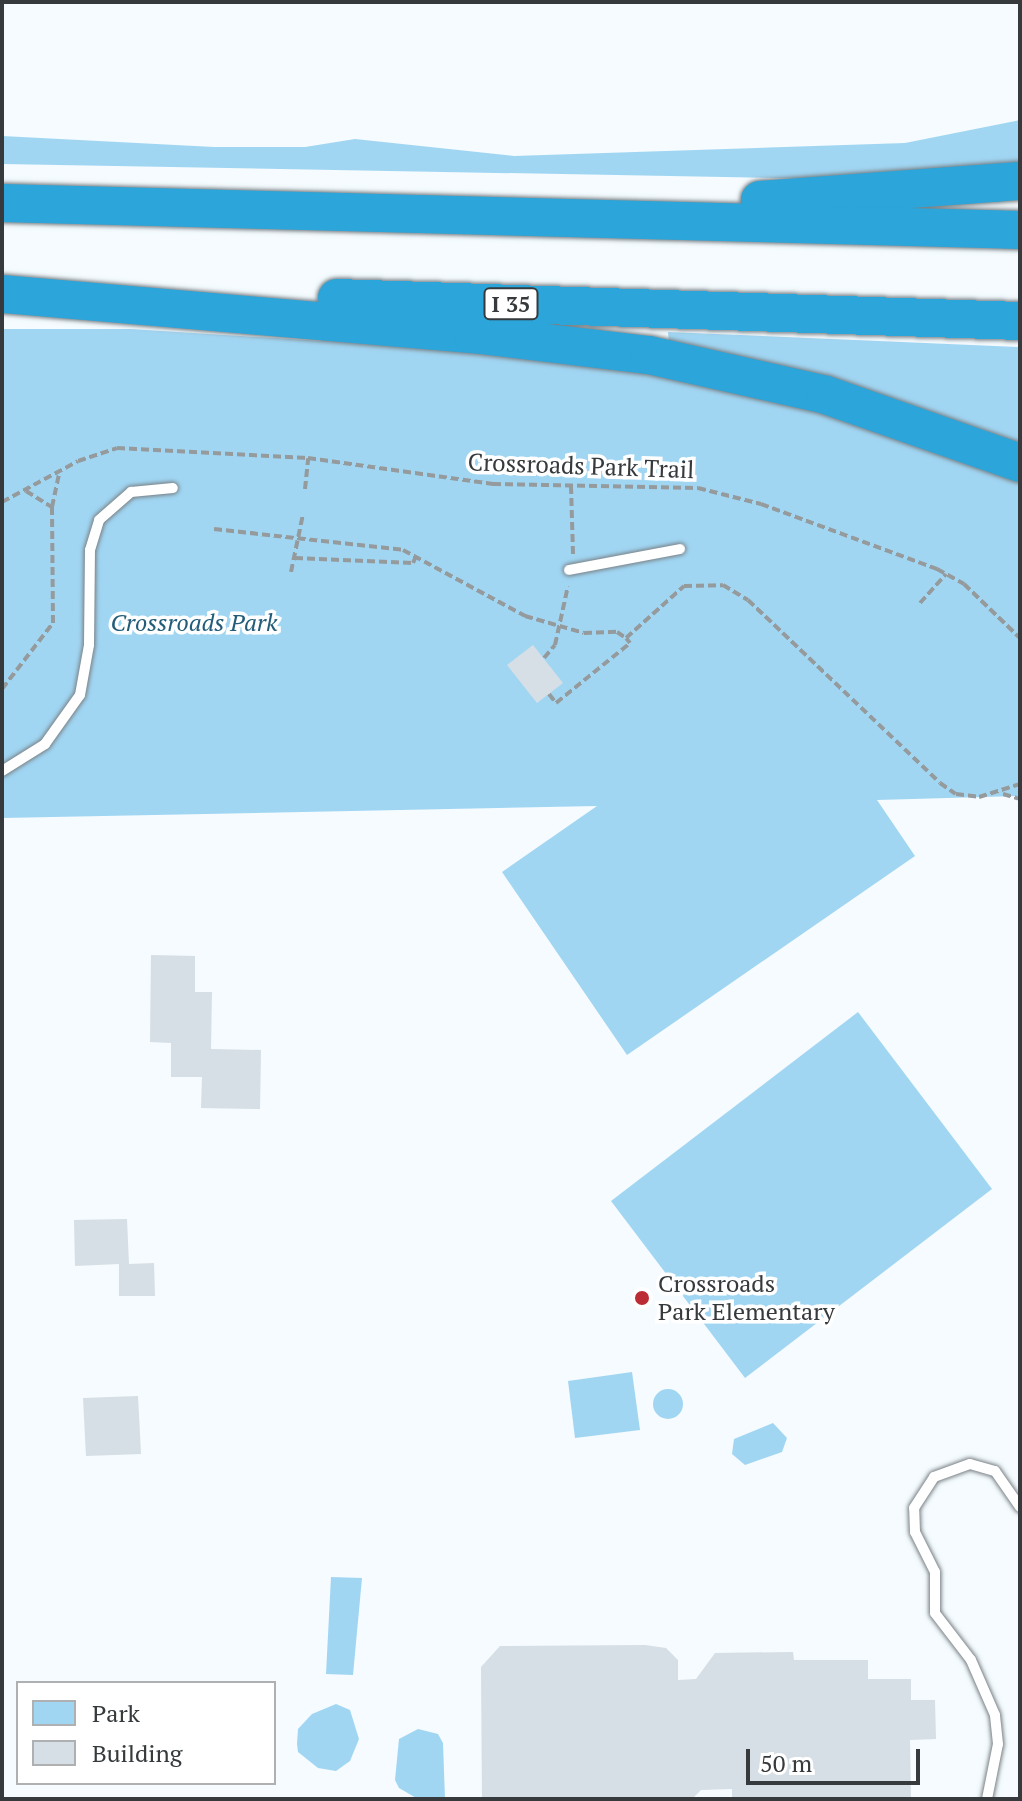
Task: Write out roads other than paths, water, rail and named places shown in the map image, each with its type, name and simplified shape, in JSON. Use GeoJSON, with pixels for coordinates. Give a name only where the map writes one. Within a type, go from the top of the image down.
{"type":"FeatureCollection","features":[{"type":"Feature","properties":{"kind":"highway"},"geometry":{"type":"LineString","coordinates":[[517,215],[947,190],[1020,181]]}},
{"type":"Feature","properties":{"kind":"highway"},"geometry":{"type":"LineString","coordinates":[[2,203],[1020,230]]}},
{"type":"Feature","properties":{"kind":"highway"},"geometry":{"type":"LineString","coordinates":[[2,293],[472,334],[649,355],[826,395],[1020,463]]}},
{"type":"Feature","properties":{"kind":"highway","name":"I 35"},"geometry":{"type":"LineString","coordinates":[[2,293],[281,296],[1020,321]]}},
{"type":"Feature","properties":{"kind":"lane"},"geometry":{"type":"LineString","coordinates":[[2,771],[45,744],[80,695],[89,645],[90,550],[99,520],[131,492],[173,488]]}},
{"type":"Feature","properties":{"kind":"lane"},"geometry":{"type":"LineString","coordinates":[[571,570],[680,549]]}},
{"type":"Feature","properties":{"kind":"lane"},"geometry":{"type":"LineString","coordinates":[[987,1799],[995,1774],[995,1715],[971,1660],[935,1613],[935,1572],[915,1532],[914,1508],[934,1477],[970,1464],[995,1471],[1020,1507]]}},
{"type":"Feature","properties":{"kind":"place","name":"Crossroads Park Elementary"},"geometry":{"type":"Point","coordinates":[642,1298]}},
{"type":"Feature","properties":{"kind":"park label","name":"Crossroads Park"},"geometry":{"type":"Point","coordinates":[194,623]}}]}
